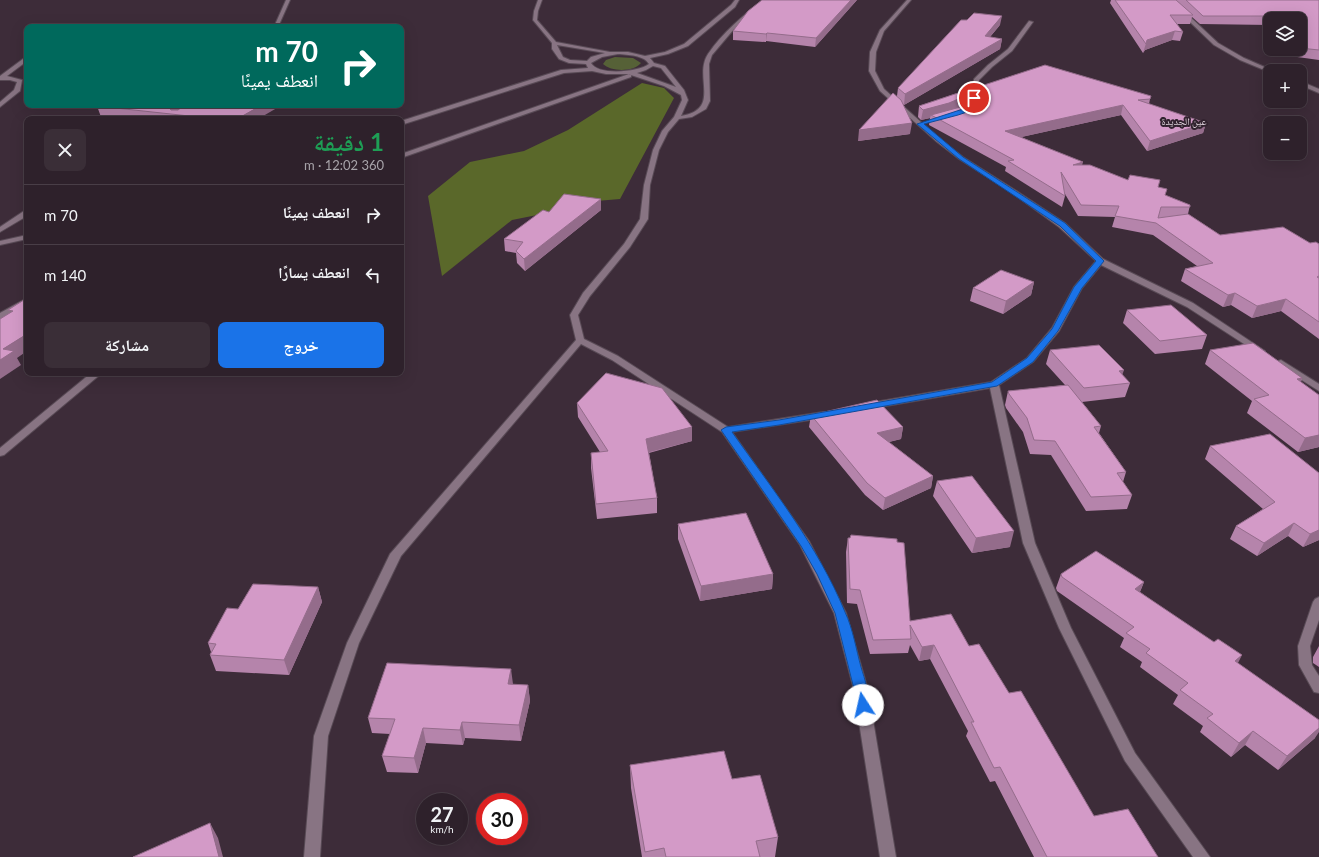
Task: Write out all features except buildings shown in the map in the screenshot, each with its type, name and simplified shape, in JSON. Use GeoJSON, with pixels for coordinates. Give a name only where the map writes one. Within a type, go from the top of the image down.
{"type":"FeatureCollection","features":[{"type":"Feature","properties":{"kind":"street"},"geometry":{"type":"LineString","coordinates":[[277,24],[288,0]]}},
{"type":"Feature","properties":{"kind":"street"},"geometry":{"type":"LineString","coordinates":[[540,0],[536,11],[536,20],[554,43],[555,49],[561,58],[569,61],[588,63],[595,57],[620,53]]}},
{"type":"Feature","properties":{"kind":"street"},"geometry":{"type":"LineString","coordinates":[[733,6],[737,0]]}},
{"type":"Feature","properties":{"kind":"street"},"geometry":{"type":"LineString","coordinates":[[554,43],[646,57],[666,53],[686,46],[733,6],[743,0]]}},
{"type":"Feature","properties":{"kind":"street"},"geometry":{"type":"LineString","coordinates":[[677,118],[690,116],[703,109],[707,101],[706,64],[710,55],[732,28],[766,0]]}},
{"type":"Feature","properties":{"kind":"street"},"geometry":{"type":"LineString","coordinates":[[909,0],[882,31],[873,52],[872,71],[882,90],[923,123],[961,158],[1062,225],[1100,261],[1190,305],[1319,388]]}},
{"type":"Feature","properties":{"kind":"street"},"geometry":{"type":"LineString","coordinates":[[1168,0],[1216,44],[1242,59],[1263,68]]}},
{"type":"Feature","properties":{"kind":"street"},"geometry":{"type":"LineString","coordinates":[[961,112],[965,110],[974,98],[976,80],[990,66],[1010,50],[1031,22]]}},
{"type":"Feature","properties":{"kind":"street"},"geometry":{"type":"LineString","coordinates":[[646,57],[652,64],[663,67],[683,94],[685,100],[677,118],[665,131],[656,150],[647,185],[644,220],[628,245],[586,295],[574,315],[580,340],[615,358],[726,430],[806,544],[840,613],[861,690],[888,857]]}},
{"type":"Feature","properties":{"kind":"street"},"geometry":{"type":"LineString","coordinates":[[1,78],[24,60]]}},
{"type":"Feature","properties":{"kind":"street"},"geometry":{"type":"LineString","coordinates":[[588,63],[592,69]]}},
{"type":"Feature","properties":{"kind":"street"},"geometry":{"type":"LineString","coordinates":[[404,155],[643,70],[652,64]]}},
{"type":"Feature","properties":{"kind":"street"},"geometry":{"type":"LineString","coordinates":[[404,122],[563,72],[592,69],[612,73],[631,74],[674,87],[683,94]]}},
{"type":"Feature","properties":{"kind":"street"},"geometry":{"type":"LineString","coordinates":[[0,105],[17,91],[20,81],[17,79],[1,78]]}},
{"type":"Feature","properties":{"kind":"street"},"geometry":{"type":"LineString","coordinates":[[1307,86],[1319,91]]}},
{"type":"Feature","properties":{"kind":"street"},"geometry":{"type":"LineString","coordinates":[[0,230],[24,216]]}},
{"type":"Feature","properties":{"kind":"street"},"geometry":{"type":"LineString","coordinates":[[0,244],[24,238]]}},
{"type":"Feature","properties":{"kind":"street"},"geometry":{"type":"LineString","coordinates":[[860,408],[994,384],[1030,360],[1056,329],[1078,287],[1100,261]]}},
{"type":"Feature","properties":{"kind":"street"},"geometry":{"type":"LineString","coordinates":[[0,317],[24,303]]}},
{"type":"Feature","properties":{"kind":"street"},"geometry":{"type":"LineString","coordinates":[[312,857],[322,736],[353,643],[396,554],[580,340]]}},
{"type":"Feature","properties":{"kind":"street"},"geometry":{"type":"LineString","coordinates":[[0,453],[93,376]]}},
{"type":"Feature","properties":{"kind":"street"},"geometry":{"type":"LineString","coordinates":[[994,384],[1029,543],[1065,628],[1130,757],[1202,857]]}},
{"type":"Feature","properties":{"kind":"street"},"geometry":{"type":"LineString","coordinates":[[726,430],[829,414]]}},
{"type":"Feature","properties":{"kind":"street"},"geometry":{"type":"LineString","coordinates":[[1319,602],[1304,646],[1306,665],[1319,688]]}},
{"type":"Feature","properties":{"kind":"green space"},"geometry":{"type":"Polygon","coordinates":[[[615,57],[633,58],[641,63],[633,68],[622,70],[607,67],[603,64],[606,60],[615,57]]]}},
{"type":"Feature","properties":{"kind":"green space"},"geometry":{"type":"Polygon","coordinates":[[[642,83],[664,88],[674,98],[620,199],[561,204],[552,212],[512,220],[442,276],[428,196],[470,162],[524,151],[568,130],[642,83]]]}},
{"type":"Feature","properties":{"kind":"district","name":"عين الجديدة"},"geometry":{"type":"Point","coordinates":[1184,121]}},
{"type":"Feature","properties":{"kind":"route"},"geometry":{"type":"LineString","coordinates":[[863,705],[861,690],[840,613],[822,574],[806,544],[726,430],[779,423],[994,384],[1030,360],[1056,329],[1078,287],[1100,261],[1062,225],[1013,191],[961,158],[939,142],[920,124],[965,110],[974,98]]}}]}
